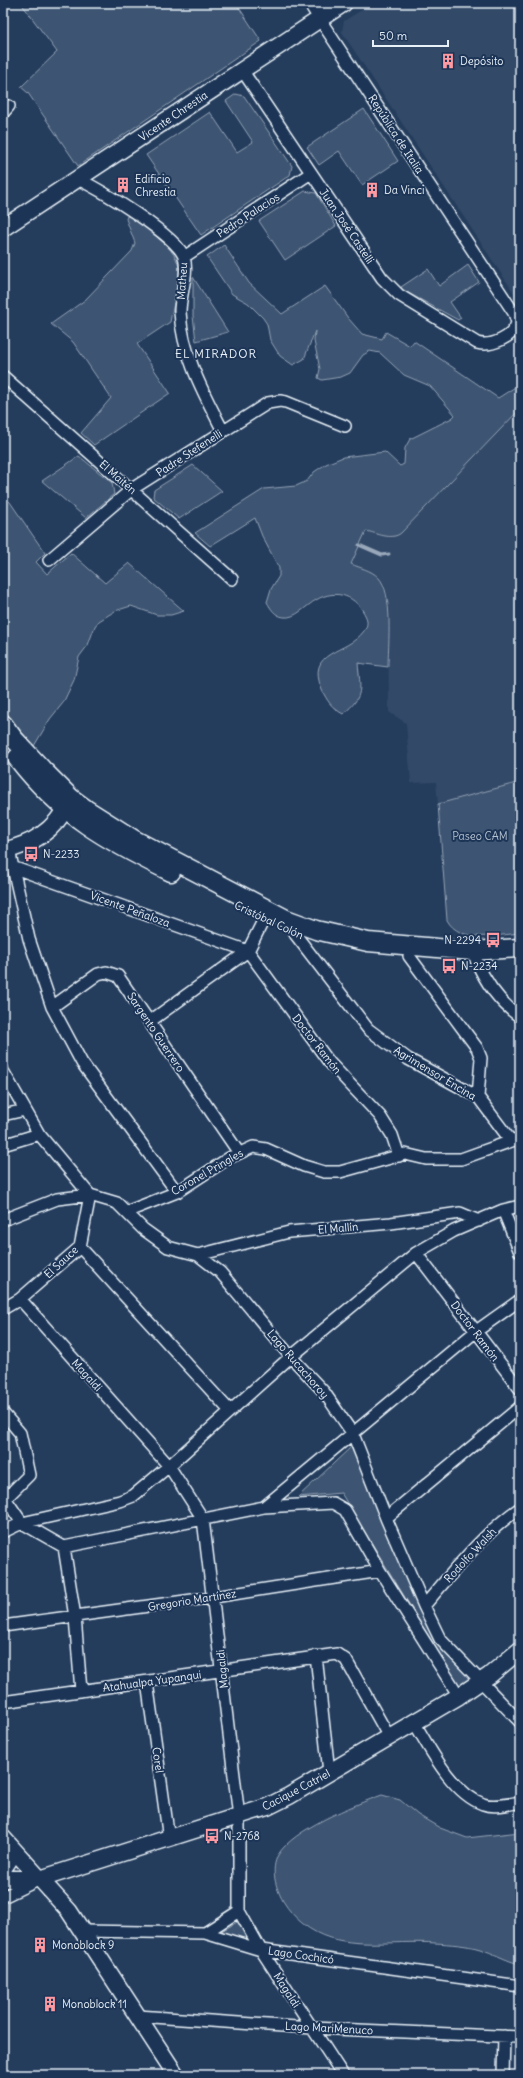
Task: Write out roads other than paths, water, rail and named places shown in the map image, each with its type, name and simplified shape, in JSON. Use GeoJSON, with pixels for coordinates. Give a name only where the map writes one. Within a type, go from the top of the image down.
{"type":"FeatureCollection","features":[{"type":"Feature","properties":{"kind":"main road","name":"Vicente Chrestia"},"geometry":{"type":"LineString","coordinates":[[3,228],[344,3]]}},
{"type":"Feature","properties":{"kind":"main road"},"geometry":{"type":"LineString","coordinates":[[3,724],[68,804]]}},
{"type":"Feature","properties":{"kind":"main road"},"geometry":{"type":"LineString","coordinates":[[3,740],[25,769],[68,804]]}},
{"type":"Feature","properties":{"kind":"main road"},"geometry":{"type":"LineString","coordinates":[[6,850],[43,835],[56,824],[68,804]]}},
{"type":"Feature","properties":{"kind":"main road","name":"Cristóbal Colón"},"geometry":{"type":"LineString","coordinates":[[68,804],[91,813],[136,840],[270,911],[326,933],[368,942],[401,946],[472,951],[520,948]]}},
{"type":"Feature","properties":{"kind":"main road","name":"Cristóbal Colón"},"geometry":{"type":"LineString","coordinates":[[68,804],[97,834],[295,934],[350,949],[408,956],[476,960],[520,957]]}},
{"type":"Feature","properties":{"kind":"main road","name":"Cacique Catriel"},"geometry":{"type":"LineString","coordinates":[[40,1879],[240,1817],[278,1802],[459,1696],[480,1682],[520,1650]]}},
{"type":"Feature","properties":{"kind":"main road"},"geometry":{"type":"LineString","coordinates":[[7,1843],[60,1900],[82,1931],[176,2075]]}},
{"type":"Feature","properties":{"kind":"main road"},"geometry":{"type":"LineString","coordinates":[[3,1869],[9,1860],[7,1843]]}},
{"type":"Feature","properties":{"kind":"main road"},"geometry":{"type":"LineString","coordinates":[[3,1879],[40,1879]]}},
{"type":"Feature","properties":{"kind":"street","name":"República de Italia"},"geometry":{"type":"LineString","coordinates":[[309,3],[514,312],[517,322],[516,326],[496,342],[486,345]]}},
{"type":"Feature","properties":{"kind":"street"},"geometry":{"type":"LineString","coordinates":[[320,19],[324,3]]}},
{"type":"Feature","properties":{"kind":"street","name":"Juan José Castelli"},"geometry":{"type":"LineString","coordinates":[[242,70],[382,278],[393,290],[477,343],[486,345]]}},
{"type":"Feature","properties":{"kind":"street","name":"Pedro Palacios"},"geometry":{"type":"LineString","coordinates":[[184,257],[311,173]]}},
{"type":"Feature","properties":{"kind":"street","name":"Matheu"},"geometry":{"type":"LineString","coordinates":[[77,179],[108,194],[169,238],[176,244],[184,257],[185,266],[180,312],[183,334],[191,363],[222,431]]}},
{"type":"Feature","properties":{"kind":"street","name":"El Maitén"},"geometry":{"type":"LineString","coordinates":[[3,376],[232,579]]}},
{"type":"Feature","properties":{"kind":"street","name":"Padre Stefenelli"},"geometry":{"type":"LineString","coordinates":[[49,560],[132,489],[263,406],[280,401],[345,426]]}},
{"type":"Feature","properties":{"kind":"street"},"geometry":{"type":"LineString","coordinates":[[6,850],[12,867],[29,939],[52,1007],[82,1063],[176,1192]]}},
{"type":"Feature","properties":{"kind":"street","name":"Vicente Peñaloza"},"geometry":{"type":"LineString","coordinates":[[12,867],[248,951]]}},
{"type":"Feature","properties":{"kind":"street"},"geometry":{"type":"LineString","coordinates":[[150,1022],[248,951],[264,919]]}},
{"type":"Feature","properties":{"kind":"street","name":"Agrimensor Encina"},"geometry":{"type":"LineString","coordinates":[[295,934],[368,1029],[408,1059],[478,1097],[516,1140]]}},
{"type":"Feature","properties":{"kind":"street","name":"Doctor Ramón"},"geometry":{"type":"LineString","coordinates":[[248,951],[329,1062],[380,1116],[392,1135],[399,1156]]}},
{"type":"Feature","properties":{"kind":"street"},"geometry":{"type":"LineString","coordinates":[[408,956],[477,1048],[481,1058],[478,1097]]}},
{"type":"Feature","properties":{"kind":"street"},"geometry":{"type":"LineString","coordinates":[[476,960],[485,981],[507,1008],[520,1016]]}},
{"type":"Feature","properties":{"kind":"street","name":"Sargento Guerrero"},"geometry":{"type":"LineString","coordinates":[[52,1007],[98,974],[106,972],[118,976],[239,1153]]}},
{"type":"Feature","properties":{"kind":"street"},"geometry":{"type":"LineString","coordinates":[[3,1071],[39,1134],[90,1195]]}},
{"type":"Feature","properties":{"kind":"street"},"geometry":{"type":"LineString","coordinates":[[3,1115],[25,1110]]}},
{"type":"Feature","properties":{"kind":"street"},"geometry":{"type":"LineString","coordinates":[[3,1145],[39,1134]]}},
{"type":"Feature","properties":{"kind":"street","name":"Coronel Pringles"},"geometry":{"type":"LineString","coordinates":[[126,1212],[176,1192],[239,1153],[253,1147],[266,1149],[304,1166],[324,1172],[340,1172],[405,1154],[426,1159],[461,1159],[516,1140]]}},
{"type":"Feature","properties":{"kind":"street"},"geometry":{"type":"LineString","coordinates":[[3,1220],[57,1200],[90,1195]]}},
{"type":"Feature","properties":{"kind":"street","name":"Lago Rucachoroy"},"geometry":{"type":"LineString","coordinates":[[90,1195],[117,1203],[143,1229],[168,1247],[198,1255],[220,1272],[291,1357],[324,1392],[353,1434],[386,1518],[440,1639],[520,1722]]}},
{"type":"Feature","properties":{"kind":"street","name":"El Sauce"},"geometry":{"type":"LineString","coordinates":[[3,1309],[20,1299],[80,1247],[90,1195]]}},
{"type":"Feature","properties":{"kind":"street"},"geometry":{"type":"LineString","coordinates":[[3,1532],[22,1522],[120,1501],[133,1496],[169,1466],[291,1357],[416,1253],[454,1231],[503,1210],[520,1206]]}},
{"type":"Feature","properties":{"kind":"street"},"geometry":{"type":"LineString","coordinates":[[503,1210],[520,1252]]}},
{"type":"Feature","properties":{"kind":"street","name":"El Mallín"},"geometry":{"type":"LineString","coordinates":[[198,1255],[289,1232],[391,1223],[460,1214],[479,1221]]}},
{"type":"Feature","properties":{"kind":"street"},"geometry":{"type":"LineString","coordinates":[[80,1247],[230,1411]]}},
{"type":"Feature","properties":{"kind":"street","name":"Doctor Ramón"},"geometry":{"type":"LineString","coordinates":[[416,1253],[520,1389]]}},
{"type":"Feature","properties":{"kind":"street","name":"Magaldi"},"geometry":{"type":"LineString","coordinates":[[20,1299],[169,1466],[203,1519],[214,1597],[240,1817],[239,1911],[261,1950],[343,2075]]}},
{"type":"Feature","properties":{"kind":"street"},"geometry":{"type":"LineString","coordinates":[[264,1507],[476,1332],[520,1300]]}},
{"type":"Feature","properties":{"kind":"street"},"geometry":{"type":"LineString","coordinates":[[386,1518],[520,1407]]}},
{"type":"Feature","properties":{"kind":"street"},"geometry":{"type":"LineString","coordinates":[[3,1413],[20,1433],[29,1475],[4,1497],[22,1522],[64,1548],[264,1507],[333,1503],[345,1510],[380,1571],[459,1696]]}},
{"type":"Feature","properties":{"kind":"street","name":"Rodolfo Walsh"},"geometry":{"type":"LineString","coordinates":[[424,1606],[468,1554],[501,1521],[520,1508]]}},
{"type":"Feature","properties":{"kind":"street"},"geometry":{"type":"LineString","coordinates":[[64,1548],[75,1617],[82,1691]]}},
{"type":"Feature","properties":{"kind":"street","name":"Gregorio Martínez"},"geometry":{"type":"LineString","coordinates":[[3,1626],[214,1597],[380,1571]]}},
{"type":"Feature","properties":{"kind":"street","name":"Atahualpa Yupanqui"},"geometry":{"type":"LineString","coordinates":[[3,1702],[337,1654],[346,1660],[389,1737]]}},
{"type":"Feature","properties":{"kind":"street"},"geometry":{"type":"LineString","coordinates":[[316,1656],[330,1772]]}},
{"type":"Feature","properties":{"kind":"street","name":"Corel"},"geometry":{"type":"LineString","coordinates":[[147,1682],[168,1839]]}},
{"type":"Feature","properties":{"kind":"street"},"geometry":{"type":"LineString","coordinates":[[414,1722],[446,1774],[462,1790],[484,1804],[520,1802]]}},
{"type":"Feature","properties":{"kind":"street","name":"Cacique Catriel"},"geometry":{"type":"LineString","coordinates":[[3,1897],[40,1879]]}},
{"type":"Feature","properties":{"kind":"street"},"geometry":{"type":"LineString","coordinates":[[205,1932],[239,1911]]}},
{"type":"Feature","properties":{"kind":"street","name":"Lago Cochicó"},"geometry":{"type":"LineString","coordinates":[[82,1931],[205,1932],[261,1950],[520,1986]]}},
{"type":"Feature","properties":{"kind":"street","name":"Lago MariMenuco"},"geometry":{"type":"LineString","coordinates":[[138,2016],[312,2028],[520,2037]]}},
{"type":"Feature","properties":{"kind":"street"},"geometry":{"type":"LineString","coordinates":[[503,2075],[504,2036]]}},
{"type":"Feature","properties":{"kind":"waterway"},"geometry":{"type":"LineString","coordinates":[[359,545],[382,555],[389,554]]}},
{"type":"Feature","properties":{"kind":"place","name":"Depósito"},"geometry":{"type":"Point","coordinates":[448,61]}},
{"type":"Feature","properties":{"kind":"place","name":"Edificio Chrestia"},"geometry":{"type":"Point","coordinates":[123,185]}},
{"type":"Feature","properties":{"kind":"place","name":"Da Vinci"},"geometry":{"type":"Point","coordinates":[372,190]}},
{"type":"Feature","properties":{"kind":"place","name":"N-2233"},"geometry":{"type":"Point","coordinates":[31,854]}},
{"type":"Feature","properties":{"kind":"place","name":"N-2294"},"geometry":{"type":"Point","coordinates":[493,940]}},
{"type":"Feature","properties":{"kind":"place","name":"N-2234"},"geometry":{"type":"Point","coordinates":[449,966]}},
{"type":"Feature","properties":{"kind":"place","name":"N-2768"},"geometry":{"type":"Point","coordinates":[212,1836]}},
{"type":"Feature","properties":{"kind":"place","name":"Monoblock 9"},"geometry":{"type":"Point","coordinates":[40,1945]}},
{"type":"Feature","properties":{"kind":"place","name":"Monoblock 11"},"geometry":{"type":"Point","coordinates":[50,2004]}},
{"type":"Feature","properties":{"kind":"district","name":"EL MIRADOR"},"geometry":{"type":"Point","coordinates":[216,353]}},
{"type":"Feature","properties":{"kind":"park label","name":"Paseo CAM"},"geometry":{"type":"Point","coordinates":[480,836]}}]}
